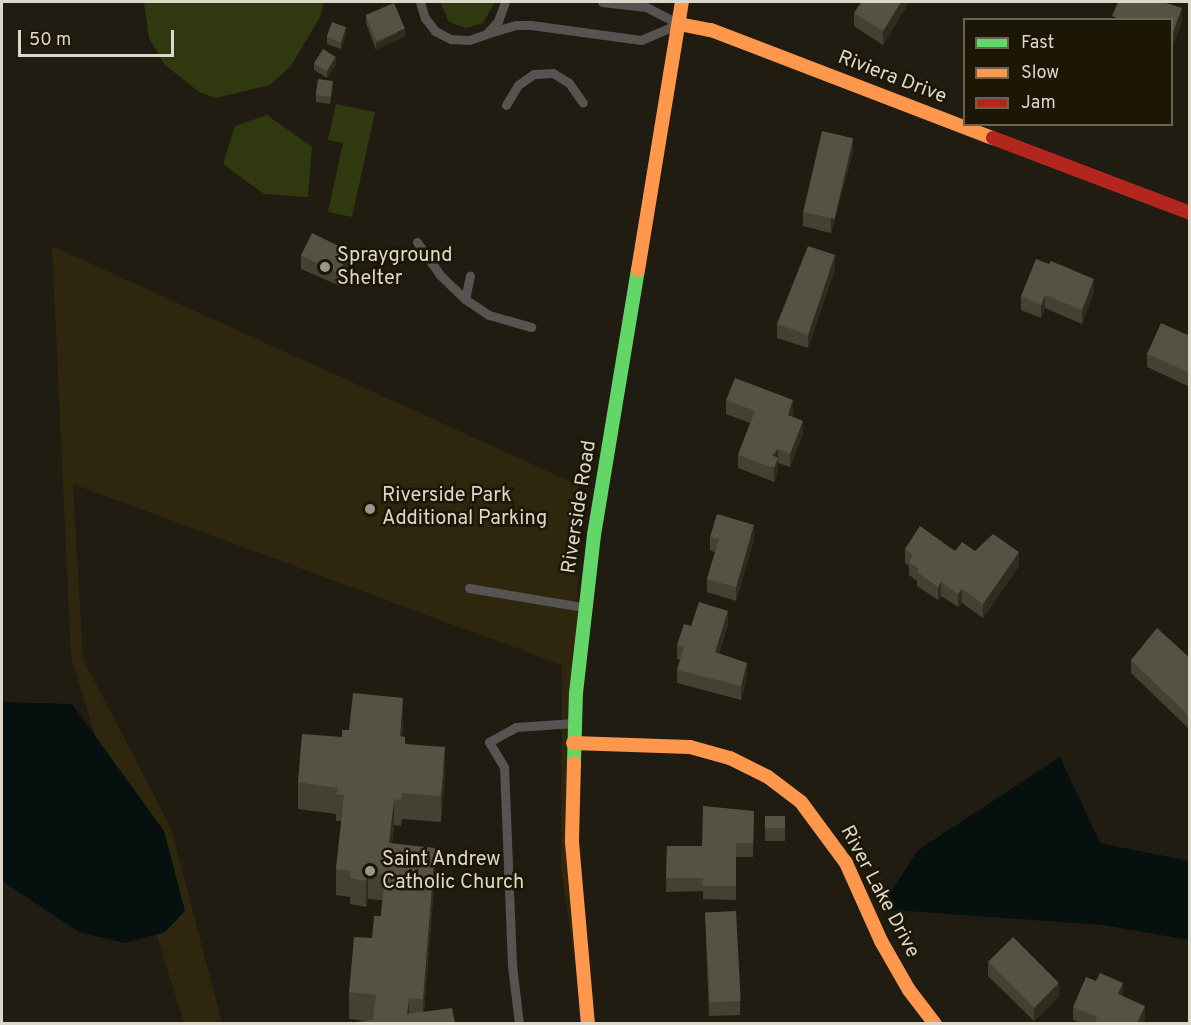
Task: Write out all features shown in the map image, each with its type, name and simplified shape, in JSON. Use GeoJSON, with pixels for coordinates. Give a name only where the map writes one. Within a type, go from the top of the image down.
{"type":"FeatureCollection","features":[{"type":"Feature","properties":{"kind":"street","name":"Riverside Road"},"geometry":{"type":"LineString","coordinates":[[588,1023],[575,894],[574,723],[585,607],[682,2]]}},
{"type":"Feature","properties":{"kind":"street","name":"Riviera Drive"},"geometry":{"type":"LineString","coordinates":[[679,24],[711,30],[1190,213]]}},
{"type":"Feature","properties":{"kind":"street","name":"River Lake Drive"},"geometry":{"type":"LineString","coordinates":[[573,743],[690,747],[730,758],[768,777],[801,802],[826,831],[846,863],[881,941],[909,990],[935,1023]]}},
{"type":"Feature","properties":{"kind":"lane"},"geometry":{"type":"LineString","coordinates":[[420,2],[425,18],[435,31],[451,39],[469,40],[516,25],[531,25],[641,40],[679,24]]}},
{"type":"Feature","properties":{"kind":"lane"},"geometry":{"type":"LineString","coordinates":[[486,34],[498,21],[505,2]]}},
{"type":"Feature","properties":{"kind":"lane"},"geometry":{"type":"LineString","coordinates":[[602,2],[646,7],[679,24]]}},
{"type":"Feature","properties":{"kind":"lane"},"geometry":{"type":"LineString","coordinates":[[506,105],[518,85],[534,74],[553,73],[569,83],[584,103]]}},
{"type":"Feature","properties":{"kind":"lane"},"geometry":{"type":"LineString","coordinates":[[417,242],[439,274],[465,299],[489,315],[531,327]]}},
{"type":"Feature","properties":{"kind":"lane"},"geometry":{"type":"LineString","coordinates":[[465,299],[470,276]]}},
{"type":"Feature","properties":{"kind":"lane"},"geometry":{"type":"LineString","coordinates":[[469,588],[585,607]]}},
{"type":"Feature","properties":{"kind":"lane"},"geometry":{"type":"LineString","coordinates":[[519,1023],[512,965],[504,768],[489,742],[516,727],[574,723]]}},
{"type":"Feature","properties":{"kind":"shaded area"},"geometry":{"type":"Polygon","coordinates":[[[52,246],[578,485],[577,695],[584,1023],[561,868],[562,665],[73,484],[83,659],[171,828],[222,1023],[184,1023],[71,657],[52,246]]]}},
{"type":"Feature","properties":{"kind":"shaded area"},"geometry":{"type":"Polygon","coordinates":[[[2,702],[72,704],[164,831],[185,911],[165,932],[125,943],[79,932],[2,881],[2,702]]]}},
{"type":"Feature","properties":{"kind":"shaded area"},"geometry":{"type":"Polygon","coordinates":[[[1060,757],[1100,843],[1189,861],[1189,940],[1103,925],[880,909],[918,850],[1060,757]]]}},
{"type":"Feature","properties":{"kind":"green space"},"geometry":{"type":"Polygon","coordinates":[[[144,2],[324,2],[320,17],[291,66],[270,85],[216,98],[199,92],[164,64],[149,38],[144,2]]]}},
{"type":"Feature","properties":{"kind":"green space"},"geometry":{"type":"Polygon","coordinates":[[[440,2],[495,2],[483,23],[466,28],[449,22],[440,2]]]}},
{"type":"Feature","properties":{"kind":"green space"},"geometry":{"type":"Polygon","coordinates":[[[336,104],[375,112],[352,217],[328,212],[343,143],[328,140],[336,104]]]}},
{"type":"Feature","properties":{"kind":"green space"},"geometry":{"type":"Polygon","coordinates":[[[267,115],[312,147],[308,197],[264,194],[223,164],[235,126],[267,115]]]}},
{"type":"Feature","properties":{"kind":"building"},"geometry":{"type":"Polygon","coordinates":[[[862,2],[901,2],[883,31],[854,13],[862,2]]]}},
{"type":"Feature","properties":{"kind":"building"},"geometry":{"type":"Polygon","coordinates":[[[1118,2],[1163,2],[1182,8],[1173,32],[1173,18],[1116,18],[1112,16],[1118,2]]]}},
{"type":"Feature","properties":{"kind":"building"},"geometry":{"type":"Polygon","coordinates":[[[394,3],[405,29],[376,41],[365,15],[394,3]]]}},
{"type":"Feature","properties":{"kind":"building"},"geometry":{"type":"Polygon","coordinates":[[[332,22],[346,27],[341,42],[327,37],[332,22]]]}},
{"type":"Feature","properties":{"kind":"building"},"geometry":{"type":"Polygon","coordinates":[[[323,49],[336,57],[327,71],[314,63],[323,49]]]}},
{"type":"Feature","properties":{"kind":"building"},"geometry":{"type":"Polygon","coordinates":[[[318,79],[333,81],[331,97],[316,95],[318,79]]]}},
{"type":"Feature","properties":{"kind":"building"},"geometry":{"type":"Polygon","coordinates":[[[822,131],[853,138],[835,219],[803,212],[822,131]]]}},
{"type":"Feature","properties":{"kind":"building"},"geometry":{"type":"Polygon","coordinates":[[[312,233],[349,251],[338,273],[301,255],[312,233]]]}},
{"type":"Feature","properties":{"kind":"building"},"geometry":{"type":"Polygon","coordinates":[[[808,246],[835,255],[808,335],[777,324],[808,246]]]}},
{"type":"Feature","properties":{"kind":"building"},"geometry":{"type":"Polygon","coordinates":[[[1036,259],[1049,264],[1051,261],[1094,279],[1082,310],[1045,295],[1041,305],[1021,296],[1036,259]]]}},
{"type":"Feature","properties":{"kind":"building"},"geometry":{"type":"Polygon","coordinates":[[[1161,323],[1190,336],[1190,373],[1147,354],[1161,323]]]}},
{"type":"Feature","properties":{"kind":"building"},"geometry":{"type":"Polygon","coordinates":[[[735,378],[793,400],[788,415],[803,421],[790,454],[778,449],[772,455],[778,458],[774,468],[738,455],[755,411],[726,400],[735,378]]]}},
{"type":"Feature","properties":{"kind":"building"},"geometry":{"type":"Polygon","coordinates":[[[717,514],[754,525],[736,587],[707,579],[719,539],[710,537],[717,514]]]}},
{"type":"Feature","properties":{"kind":"building"},"geometry":{"type":"Polygon","coordinates":[[[920,526],[955,551],[962,542],[975,551],[993,534],[1019,552],[983,604],[962,589],[958,594],[941,582],[938,587],[917,572],[919,569],[909,562],[913,555],[905,549],[920,526]]]}},
{"type":"Feature","properties":{"kind":"building"},"geometry":{"type":"Polygon","coordinates":[[[699,602],[728,611],[715,652],[747,663],[741,686],[677,670],[684,647],[677,645],[684,624],[691,626],[699,602]]]}},
{"type":"Feature","properties":{"kind":"building"},"geometry":{"type":"Polygon","coordinates":[[[1157,628],[1190,658],[1190,717],[1131,660],[1157,628]]]}},
{"type":"Feature","properties":{"kind":"building","name":"Saint Andrew Catholic Church"},"geometry":{"type":"Polygon","coordinates":[[[353,693],[403,698],[400,736],[405,737],[405,744],[445,747],[441,796],[402,793],[401,800],[394,799],[389,843],[435,848],[423,999],[409,998],[407,1014],[452,1008],[455,1023],[346,1023],[373,1020],[376,995],[349,992],[354,937],[372,938],[374,916],[381,916],[385,875],[368,873],[366,881],[350,878],[351,871],[336,869],[344,795],[336,794],[338,788],[298,782],[302,734],[342,737],[342,730],[349,730],[353,693]]]}},
{"type":"Feature","properties":{"kind":"building"},"geometry":{"type":"Polygon","coordinates":[[[703,806],[754,811],[753,843],[736,843],[736,886],[703,886],[703,878],[666,878],[667,846],[702,846],[703,806]]]}},
{"type":"Feature","properties":{"kind":"building"},"geometry":{"type":"Polygon","coordinates":[[[765,816],[785,816],[785,828],[765,828],[765,816]]]}},
{"type":"Feature","properties":{"kind":"building"},"geometry":{"type":"Polygon","coordinates":[[[736,911],[741,1001],[710,1002],[705,913],[736,911]]]}},
{"type":"Feature","properties":{"kind":"building"},"geometry":{"type":"Polygon","coordinates":[[[1013,937],[1059,983],[1034,1008],[988,962],[1013,937]]]}},
{"type":"Feature","properties":{"kind":"building"},"geometry":{"type":"Polygon","coordinates":[[[1100,973],[1123,983],[1118,994],[1145,1006],[1137,1023],[1095,1023],[1097,1017],[1073,1007],[1086,977],[1096,981],[1100,973]]]}},
{"type":"Feature","properties":{"kind":"traffic: fast"},"geometry":{"type":"LineString","coordinates":[[574,763],[576,693],[594,535],[638,270]]}},
{"type":"Feature","properties":{"kind":"traffic: slow"},"geometry":{"type":"LineString","coordinates":[[638,270],[682,2]]}},
{"type":"Feature","properties":{"kind":"traffic: slow"},"geometry":{"type":"LineString","coordinates":[[679,24],[711,30],[993,138]]}},
{"type":"Feature","properties":{"kind":"traffic: slow"},"geometry":{"type":"LineString","coordinates":[[573,743],[690,747],[730,758],[768,777],[801,802],[846,863],[881,941],[909,990],[935,1024]]}},
{"type":"Feature","properties":{"kind":"traffic: slow"},"geometry":{"type":"LineString","coordinates":[[574,763],[572,842],[588,1024]]}},
{"type":"Feature","properties":{"kind":"traffic: jam"},"geometry":{"type":"LineString","coordinates":[[993,138],[1190,213]]}},
{"type":"Feature","properties":{"kind":"place","name":"Sprayground Shelter"},"geometry":{"type":"Point","coordinates":[325,267]}},
{"type":"Feature","properties":{"kind":"place","name":"Riverside Park Additional Parking"},"geometry":{"type":"Point","coordinates":[370,509]}},
{"type":"Feature","properties":{"kind":"place","name":"Saint Andrew Catholic Church"},"geometry":{"type":"Point","coordinates":[370,871]}}]}
